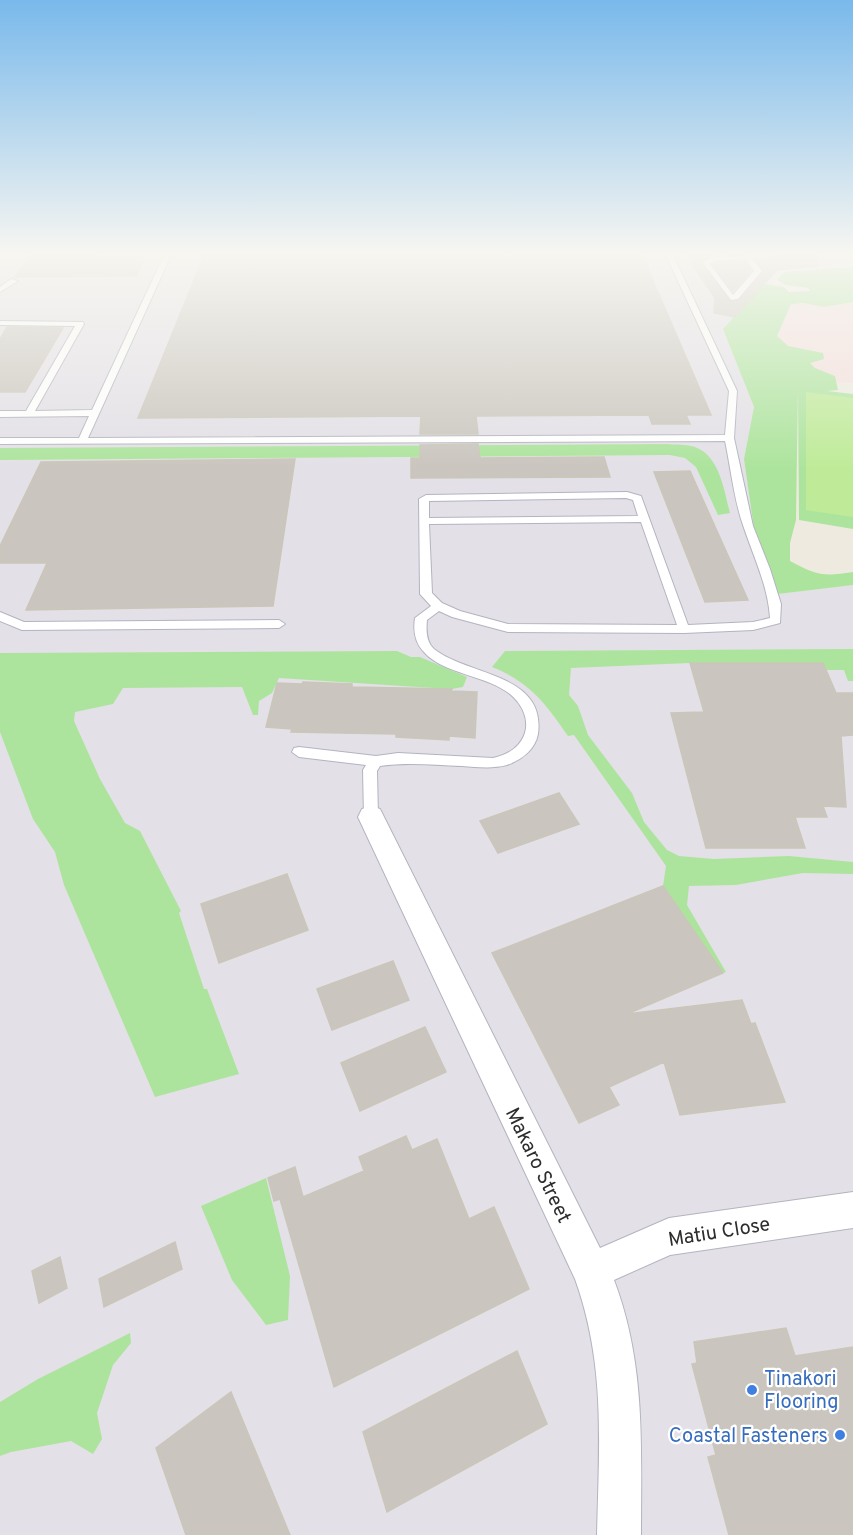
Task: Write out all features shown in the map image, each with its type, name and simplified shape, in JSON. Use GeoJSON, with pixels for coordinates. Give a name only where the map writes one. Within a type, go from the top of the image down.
{"type":"FeatureCollection","features":[{"type":"Feature","properties":{"kind":"street","name":"Makaro Street"},"geometry":{"type":"LineString","coordinates":[[371,817],[591,1271],[604,1305],[613,1342],[618,1388],[619,1535]]}},
{"type":"Feature","properties":{"kind":"street","name":"Matiu Close"},"geometry":{"type":"LineString","coordinates":[[591,1271],[669,1237],[853,1210]]}},
{"type":"Feature","properties":{"kind":"lane"},"geometry":{"type":"LineString","coordinates":[[29,413],[80,325]]}},
{"type":"Feature","properties":{"kind":"lane"},"geometry":{"type":"LineString","coordinates":[[82,441],[135,325]]}},
{"type":"Feature","properties":{"kind":"lane"},"geometry":{"type":"LineString","coordinates":[[684,629],[637,498],[627,495],[444,496],[426,498],[423,501],[426,594],[438,606],[456,614],[507,628],[684,629],[753,626],[776,621],[775,604],[765,569],[748,526],[729,438],[733,391],[702,325]]}},
{"type":"Feature","properties":{"kind":"lane"},"geometry":{"type":"LineString","coordinates":[[0,414],[94,413]]}},
{"type":"Feature","properties":{"kind":"lane"},"geometry":{"type":"LineString","coordinates":[[0,441],[729,438]]}},
{"type":"Feature","properties":{"kind":"lane"},"geometry":{"type":"LineString","coordinates":[[424,520],[645,519]]}},
{"type":"Feature","properties":{"kind":"lane"},"geometry":{"type":"LineString","coordinates":[[299,752],[376,761],[398,758],[492,763],[520,754],[529,741],[532,728],[531,714],[525,701],[505,684],[440,657],[426,648],[420,633],[421,618],[438,606]]}},
{"type":"Feature","properties":{"kind":"lane"},"geometry":{"type":"LineString","coordinates":[[0,616],[22,626],[279,624]]}},
{"type":"Feature","properties":{"kind":"lane"},"geometry":{"type":"LineString","coordinates":[[371,817],[370,770],[376,761]]}},
{"type":"Feature","properties":{"kind":"shaded area"},"geometry":{"type":"Polygon","coordinates":[[[0,325],[727,325],[723,329],[754,407],[744,459],[755,536],[778,594],[853,585],[853,1535],[0,1535],[0,325]]]}},
{"type":"Feature","properties":{"kind":"shaded area"},"geometry":{"type":"Polygon","coordinates":[[[782,325],[853,325],[853,383],[837,382],[835,376],[814,368],[810,362],[823,353],[787,346],[777,336],[782,325]]]}},
{"type":"Feature","properties":{"kind":"green space"},"geometry":{"type":"Polygon","coordinates":[[[727,325],[782,325],[777,336],[788,346],[823,353],[824,359],[810,363],[815,368],[835,376],[838,390],[827,391],[853,394],[853,529],[799,520],[798,387],[796,520],[790,543],[790,561],[820,574],[853,572],[853,585],[778,594],[755,536],[744,459],[754,407],[723,329],[727,325]]]}},
{"type":"Feature","properties":{"kind":"green space"},"geometry":{"type":"Polygon","coordinates":[[[806,392],[853,398],[853,517],[806,510],[806,392]]]}},
{"type":"Feature","properties":{"kind":"green space"},"geometry":{"type":"Polygon","coordinates":[[[666,444],[695,447],[710,458],[720,475],[730,513],[718,515],[696,467],[685,458],[670,455],[0,460],[0,448],[666,444]]]}},
{"type":"Feature","properties":{"kind":"green space"},"geometry":{"type":"Polygon","coordinates":[[[853,649],[853,681],[848,681],[844,670],[825,670],[822,663],[690,663],[571,668],[569,695],[578,706],[588,735],[632,793],[644,822],[667,850],[679,856],[714,859],[789,856],[853,862],[853,874],[803,873],[736,885],[689,886],[687,905],[726,972],[723,973],[663,886],[666,866],[574,735],[568,736],[544,704],[527,687],[492,667],[505,651],[853,649]]]}},
{"type":"Feature","properties":{"kind":"green space"},"geometry":{"type":"Polygon","coordinates":[[[397,651],[411,657],[420,657],[467,677],[463,687],[452,689],[279,678],[272,693],[259,701],[258,715],[253,715],[242,687],[123,688],[113,704],[75,712],[74,721],[100,779],[125,823],[140,831],[181,911],[179,913],[204,989],[207,989],[239,1074],[155,1097],[64,885],[55,852],[33,819],[0,732],[0,653],[397,651]]]}},
{"type":"Feature","properties":{"kind":"green space"},"geometry":{"type":"Polygon","coordinates":[[[266,1178],[290,1276],[288,1320],[266,1325],[232,1280],[201,1206],[266,1178]]]}},
{"type":"Feature","properties":{"kind":"green space"},"geometry":{"type":"Polygon","coordinates":[[[130,1333],[131,1343],[113,1365],[97,1413],[102,1439],[93,1454],[71,1441],[0,1456],[0,1402],[38,1379],[130,1333]]]}},
{"type":"Feature","properties":{"kind":"building"},"geometry":{"type":"Polygon","coordinates":[[[176,325],[672,325],[711,415],[686,415],[690,424],[652,424],[649,415],[476,416],[478,434],[420,434],[421,416],[138,418],[176,325]]]}},
{"type":"Feature","properties":{"kind":"building"},"geometry":{"type":"Polygon","coordinates":[[[7,327],[63,328],[25,392],[0,392],[0,339],[7,327]]]}},
{"type":"Feature","properties":{"kind":"building"},"geometry":{"type":"Polygon","coordinates":[[[478,444],[480,458],[604,457],[610,477],[411,478],[411,458],[420,458],[420,445],[478,444]]]}},
{"type":"Feature","properties":{"kind":"building"},"geometry":{"type":"Polygon","coordinates":[[[295,459],[273,606],[26,610],[47,563],[0,563],[0,546],[41,462],[295,459]]]}},
{"type":"Feature","properties":{"kind":"building"},"geometry":{"type":"Polygon","coordinates":[[[690,471],[748,600],[705,602],[654,472],[690,471]]]}},
{"type":"Feature","properties":{"kind":"building"},"geometry":{"type":"Polygon","coordinates":[[[690,663],[823,663],[836,693],[853,693],[853,735],[841,736],[846,807],[823,806],[827,817],[795,817],[805,848],[706,848],[671,713],[704,712],[690,663]]]}},
{"type":"Feature","properties":{"kind":"building"},"geometry":{"type":"Polygon","coordinates":[[[303,682],[352,684],[352,687],[452,689],[451,691],[477,692],[475,738],[449,736],[449,740],[396,737],[396,734],[291,732],[292,729],[266,727],[277,683],[302,684],[303,682]]]}},
{"type":"Feature","properties":{"kind":"building"},"geometry":{"type":"Polygon","coordinates":[[[559,793],[579,824],[498,853],[480,821],[559,793]]]}},
{"type":"Feature","properties":{"kind":"building"},"geometry":{"type":"Polygon","coordinates":[[[287,874],[308,930],[219,963],[201,904],[287,874]]]}},
{"type":"Feature","properties":{"kind":"building"},"geometry":{"type":"Polygon","coordinates":[[[663,886],[723,973],[627,1014],[742,1000],[751,1024],[755,1023],[785,1102],[680,1115],[664,1062],[609,1087],[619,1105],[579,1123],[492,953],[663,886]]]}},
{"type":"Feature","properties":{"kind":"building"},"geometry":{"type":"Polygon","coordinates":[[[393,961],[409,1000],[332,1030],[317,989],[393,961]]]}},
{"type":"Feature","properties":{"kind":"building"},"geometry":{"type":"Polygon","coordinates":[[[425,1027],[446,1072],[360,1111],[341,1063],[425,1027]]]}},
{"type":"Feature","properties":{"kind":"building"},"geometry":{"type":"Polygon","coordinates":[[[406,1136],[412,1150],[437,1139],[469,1219],[494,1207],[529,1289],[334,1387],[280,1199],[274,1201],[268,1178],[295,1167],[303,1197],[364,1171],[359,1157],[406,1136]]]}},
{"type":"Feature","properties":{"kind":"building"},"geometry":{"type":"Polygon","coordinates":[[[175,1242],[182,1269],[104,1307],[99,1279],[175,1242]]]}},
{"type":"Feature","properties":{"kind":"building"},"geometry":{"type":"Polygon","coordinates":[[[60,1257],[67,1288],[39,1303],[32,1271],[60,1257]]]}},
{"type":"Feature","properties":{"kind":"building"},"geometry":{"type":"Polygon","coordinates":[[[786,1328],[795,1356],[853,1347],[853,1535],[729,1535],[708,1457],[716,1455],[692,1364],[697,1363],[694,1342],[786,1328]]]}},
{"type":"Feature","properties":{"kind":"building"},"geometry":{"type":"Polygon","coordinates":[[[517,1351],[547,1424],[387,1512],[363,1432],[517,1351]]]}},
{"type":"Feature","properties":{"kind":"building"},"geometry":{"type":"Polygon","coordinates":[[[231,1392],[290,1535],[186,1535],[156,1448],[231,1392]]]}},
{"type":"Feature","properties":{"kind":"place","name":"Tinakori Flooring"},"geometry":{"type":"Point","coordinates":[752,1390]}},
{"type":"Feature","properties":{"kind":"place","name":"Coastal Fasteners"},"geometry":{"type":"Point","coordinates":[840,1435]}}]}
